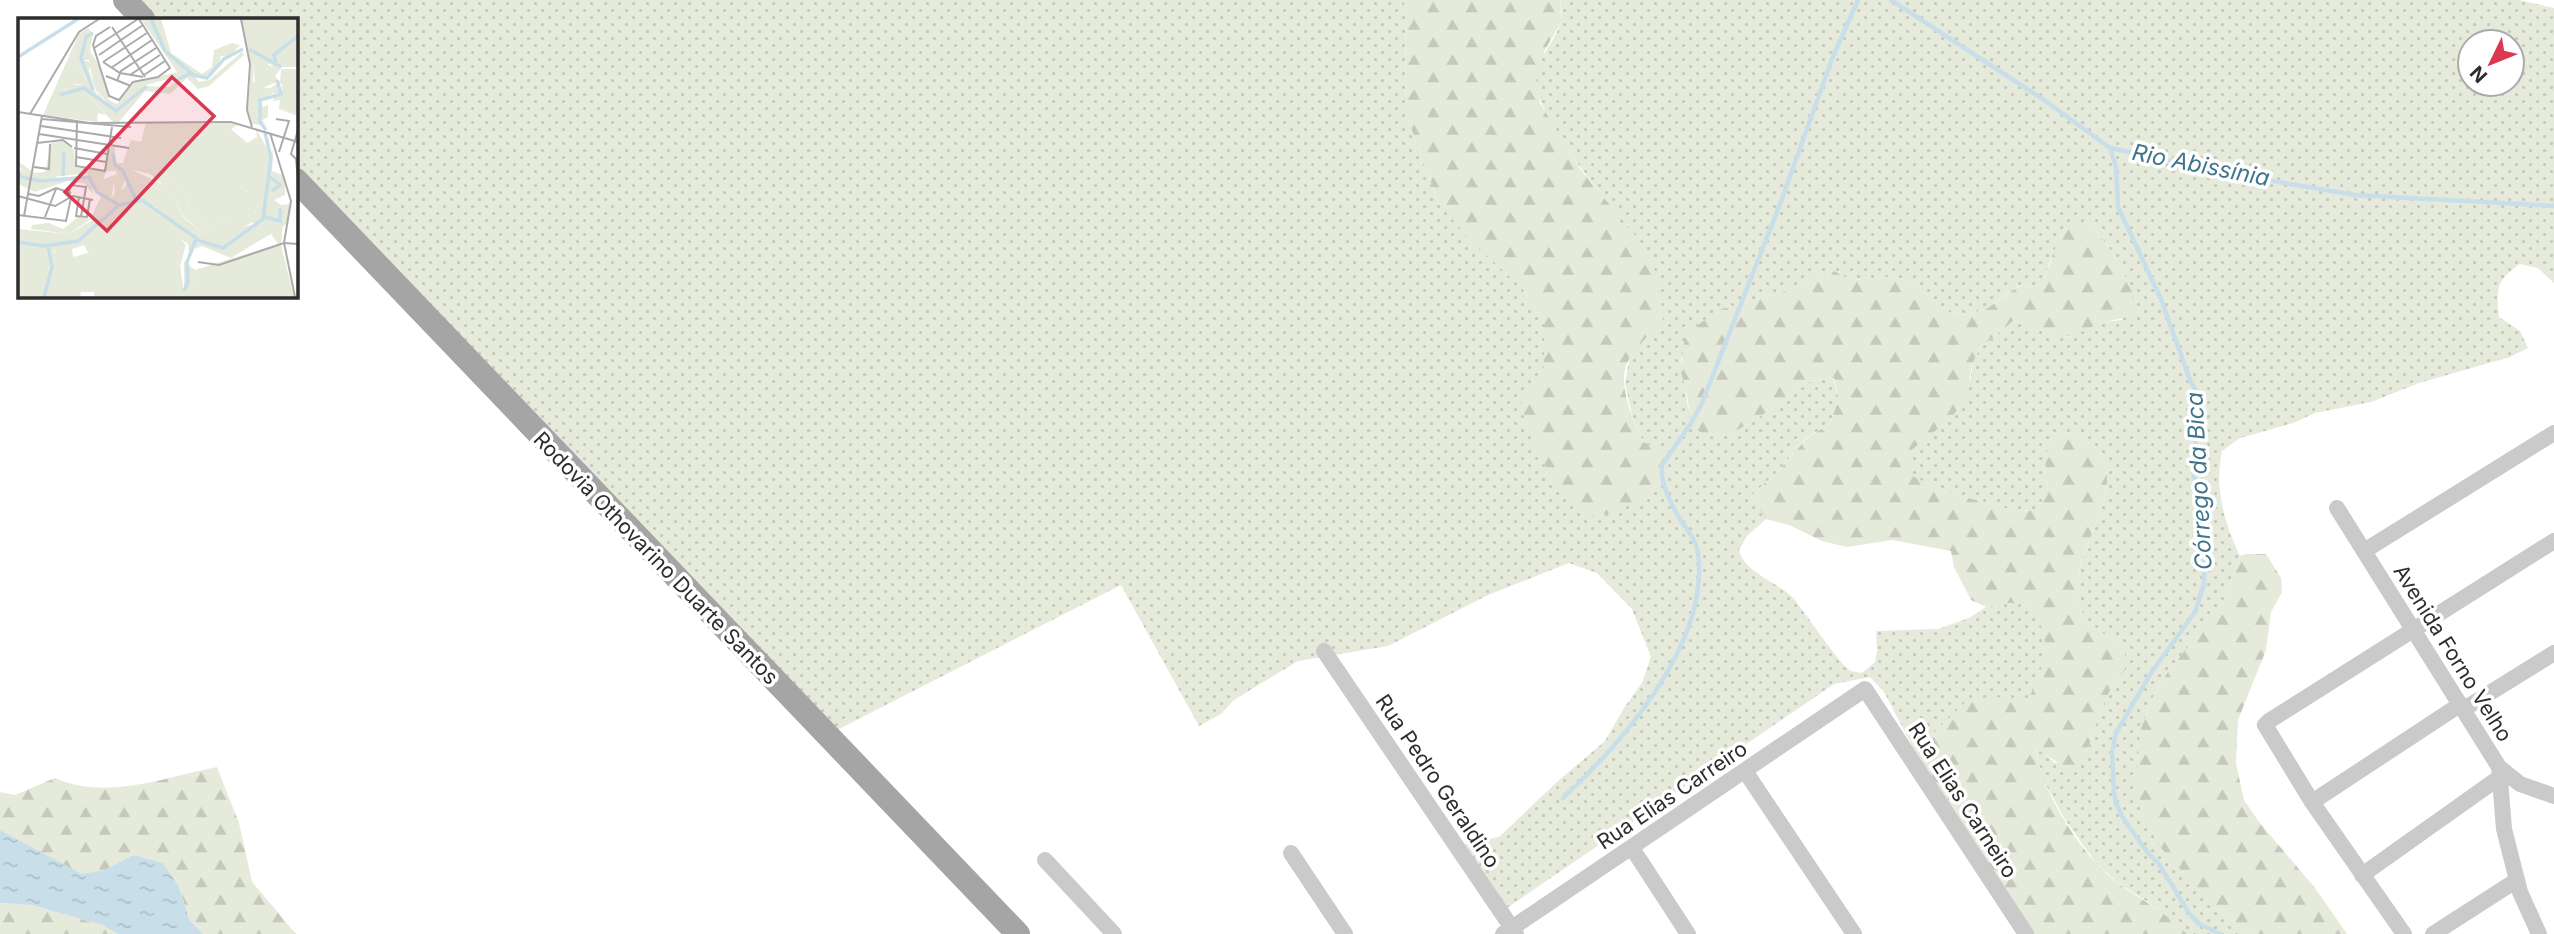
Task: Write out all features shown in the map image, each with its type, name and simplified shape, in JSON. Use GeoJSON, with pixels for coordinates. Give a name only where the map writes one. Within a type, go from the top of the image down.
{"type":"FeatureCollection","features":[{"type":"Feature","properties":{"kind":"main road"},"geometry":{"type":"LineString","coordinates":[[125,0],[142,18]]}},
{"type":"Feature","properties":{"kind":"main road","name":"Rodovia Othovarino Duarte Santos"},"geometry":{"type":"LineString","coordinates":[[298,182],[1018,934]]}},
{"type":"Feature","properties":{"kind":"street"},"geometry":{"type":"LineString","coordinates":[[2364,551],[2554,433]]}},
{"type":"Feature","properties":{"kind":"street","name":"Avenida Forno Velho"},"geometry":{"type":"LineString","coordinates":[[2337,508],[2462,706],[2500,772],[2520,784],[2554,796]]}},
{"type":"Feature","properties":{"kind":"street"},"geometry":{"type":"LineString","coordinates":[[2404,934],[2312,802],[2265,726],[2554,541]]}},
{"type":"Feature","properties":{"kind":"street","name":"Rua Pedro Geraldino"},"geometry":{"type":"LineString","coordinates":[[1324,651],[1510,932]]}},
{"type":"Feature","properties":{"kind":"street"},"geometry":{"type":"LineString","coordinates":[[2312,802],[2462,706],[2554,653]]}},
{"type":"Feature","properties":{"kind":"street","name":"Rua Elias Carreiro"},"geometry":{"type":"LineString","coordinates":[[1510,932],[1865,689]]}},
{"type":"Feature","properties":{"kind":"street","name":"Rua Elias Carneiro"},"geometry":{"type":"LineString","coordinates":[[1865,689],[2026,934]]}},
{"type":"Feature","properties":{"kind":"street"},"geometry":{"type":"LineString","coordinates":[[1745,771],[1854,934]]}},
{"type":"Feature","properties":{"kind":"street"},"geometry":{"type":"LineString","coordinates":[[2362,875],[2500,772]]}},
{"type":"Feature","properties":{"kind":"street"},"geometry":{"type":"LineString","coordinates":[[2500,772],[2504,829],[2520,892],[2539,934]]}},
{"type":"Feature","properties":{"kind":"street"},"geometry":{"type":"LineString","coordinates":[[1632,848],[1688,934]]}},
{"type":"Feature","properties":{"kind":"street"},"geometry":{"type":"LineString","coordinates":[[1291,853],[1345,934]]}},
{"type":"Feature","properties":{"kind":"street"},"geometry":{"type":"LineString","coordinates":[[1045,860],[1114,934]]}},
{"type":"Feature","properties":{"kind":"street"},"geometry":{"type":"LineString","coordinates":[[2432,934],[2517,880]]}},
{"type":"Feature","properties":{"kind":"green space"},"geometry":{"type":"Polygon","coordinates":[[[136,0],[1404,0],[1405,111],[1438,202],[1523,289],[1544,323],[1544,367],[1531,384],[1643,442],[1632,415],[1625,384],[1647,250],[1561,139],[1538,92],[1538,67],[1562,19],[1560,0],[2519,0],[2554,8],[2554,283],[2538,268],[2520,264],[2506,275],[2498,292],[2499,317],[2520,331],[2528,348],[2510,357],[2419,383],[2371,402],[2315,413],[2293,423],[2240,438],[2222,451],[2219,478],[2222,505],[2240,556],[2226,596],[2217,612],[2170,669],[2155,692],[2140,730],[2215,908],[2250,934],[2187,934],[2152,905],[2117,882],[2096,863],[2066,821],[2042,778],[2035,746],[2055,763],[2086,755],[2112,686],[2125,671],[2125,647],[2100,631],[2084,615],[2077,586],[2106,489],[2106,468],[2095,448],[2070,432],[2051,440],[2045,459],[2047,493],[2038,510],[2016,511],[1946,492],[1913,477],[1908,451],[1950,419],[1971,377],[1972,365],[1980,348],[2013,321],[2069,337],[2103,322],[2122,320],[2132,290],[2112,252],[2092,225],[2051,258],[2042,285],[2019,285],[1988,308],[1967,315],[1949,312],[1909,281],[1892,277],[1850,280],[1834,271],[1817,275],[1805,284],[1779,293],[1718,310],[1681,359],[1688,408],[1729,434],[1751,423],[1809,382],[1833,378],[1839,399],[1830,423],[1805,439],[1779,470],[1751,496],[1766,519],[1747,536],[1739,550],[1747,565],[1794,599],[1846,667],[1862,673],[1875,662],[1876,631],[1938,629],[1969,618],[1986,607],[2009,603],[2030,605],[2046,643],[2043,666],[2026,705],[1968,700],[1915,751],[1884,692],[1870,677],[1834,684],[1507,908],[1464,844],[1499,837],[1605,741],[1642,683],[1651,657],[1632,609],[1597,573],[1569,563],[1488,595],[1388,646],[1298,661],[1234,700],[1221,714],[1199,726],[1121,585],[837,730],[298,168],[298,18],[154,18],[136,0]]]}},
{"type":"Feature","properties":{"kind":"green space"},"geometry":{"type":"Polygon","coordinates":[[[1404,0],[1560,0],[1562,21],[1545,50],[1536,77],[1540,103],[1581,170],[1647,250],[1656,274],[1664,318],[1631,355],[1624,380],[1628,402],[1643,442],[1665,451],[1661,488],[1614,513],[1587,516],[1552,478],[1531,438],[1521,404],[1544,367],[1544,323],[1523,289],[1470,240],[1438,202],[1405,111],[1404,0]]]}},
{"type":"Feature","properties":{"kind":"green space"},"geometry":{"type":"Polygon","coordinates":[[[2077,221],[2092,225],[2112,252],[2132,290],[2133,314],[2098,324],[2071,336],[2058,335],[2013,321],[1980,348],[1972,365],[1966,398],[1950,419],[1909,452],[1914,477],[1946,492],[2017,511],[2038,510],[2047,493],[2045,459],[2051,440],[2070,432],[2095,448],[2106,467],[2106,489],[2077,586],[2084,615],[2100,631],[2125,647],[2125,671],[2112,686],[2086,755],[2072,772],[2035,748],[2050,793],[2065,822],[2084,849],[2118,883],[2187,934],[2028,934],[1915,751],[1968,700],[1990,697],[2018,698],[2026,704],[2045,654],[2043,631],[2029,605],[2009,603],[1986,607],[1971,600],[1954,567],[1951,551],[1892,540],[1847,547],[1822,541],[1789,525],[1766,519],[1751,496],[1806,439],[1830,423],[1839,399],[1834,378],[1809,382],[1751,423],[1729,434],[1707,437],[1691,425],[1681,372],[1685,335],[1718,310],[1779,293],[1805,284],[1817,275],[1834,271],[1850,280],[1892,277],[1909,281],[1949,312],[1967,315],[1988,308],[2020,285],[2042,285],[2060,235],[2077,221]]]}},
{"type":"Feature","properties":{"kind":"green space"},"geometry":{"type":"Polygon","coordinates":[[[2266,554],[2281,578],[2282,592],[2271,612],[2266,650],[2238,720],[2236,764],[2244,800],[2259,822],[2315,888],[2347,934],[2250,934],[2215,908],[2161,848],[2143,818],[2136,789],[2140,730],[2155,692],[2216,612],[2226,596],[2240,556],[2266,554]]]}},
{"type":"Feature","properties":{"kind":"green space"},"geometry":{"type":"Polygon","coordinates":[[[217,767],[239,823],[252,882],[296,934],[203,934],[189,919],[179,887],[133,855],[105,870],[82,875],[0,830],[0,792],[15,795],[55,778],[75,785],[95,787],[136,785],[217,767]]]}},
{"type":"Feature","properties":{"kind":"green space"},"geometry":{"type":"Polygon","coordinates":[[[0,903],[32,905],[102,925],[118,934],[0,934],[0,903]]]}},
{"type":"Feature","properties":{"kind":"water"},"geometry":{"type":"Polygon","coordinates":[[[0,830],[82,874],[105,870],[133,855],[163,863],[179,887],[189,919],[203,934],[118,934],[102,925],[32,905],[0,903],[0,830]]]}},
{"type":"Feature","properties":{"kind":"waterway"},"geometry":{"type":"LineString","coordinates":[[1563,798],[1636,719],[1677,655],[1691,621],[1698,587],[1698,553],[1693,538],[1669,498],[1662,465],[1702,403],[1782,199],[1832,59],[1858,0]]}},
{"type":"Feature","properties":{"kind":"waterway","name":"Rio Abissínia"},"geometry":{"type":"LineString","coordinates":[[1891,0],[2044,100],[2110,148],[2232,174],[2355,195],[2554,206]]}},
{"type":"Feature","properties":{"kind":"waterway","name":"Córrego da Bica"},"geometry":{"type":"LineString","coordinates":[[2110,148],[2116,167],[2118,207],[2161,299],[2197,393],[2199,427],[2193,469],[2205,541],[2204,584],[2195,612],[2151,673],[2116,733],[2112,752],[2114,792],[2123,818],[2159,864],[2189,913],[2198,923],[2220,934]]}}]}
